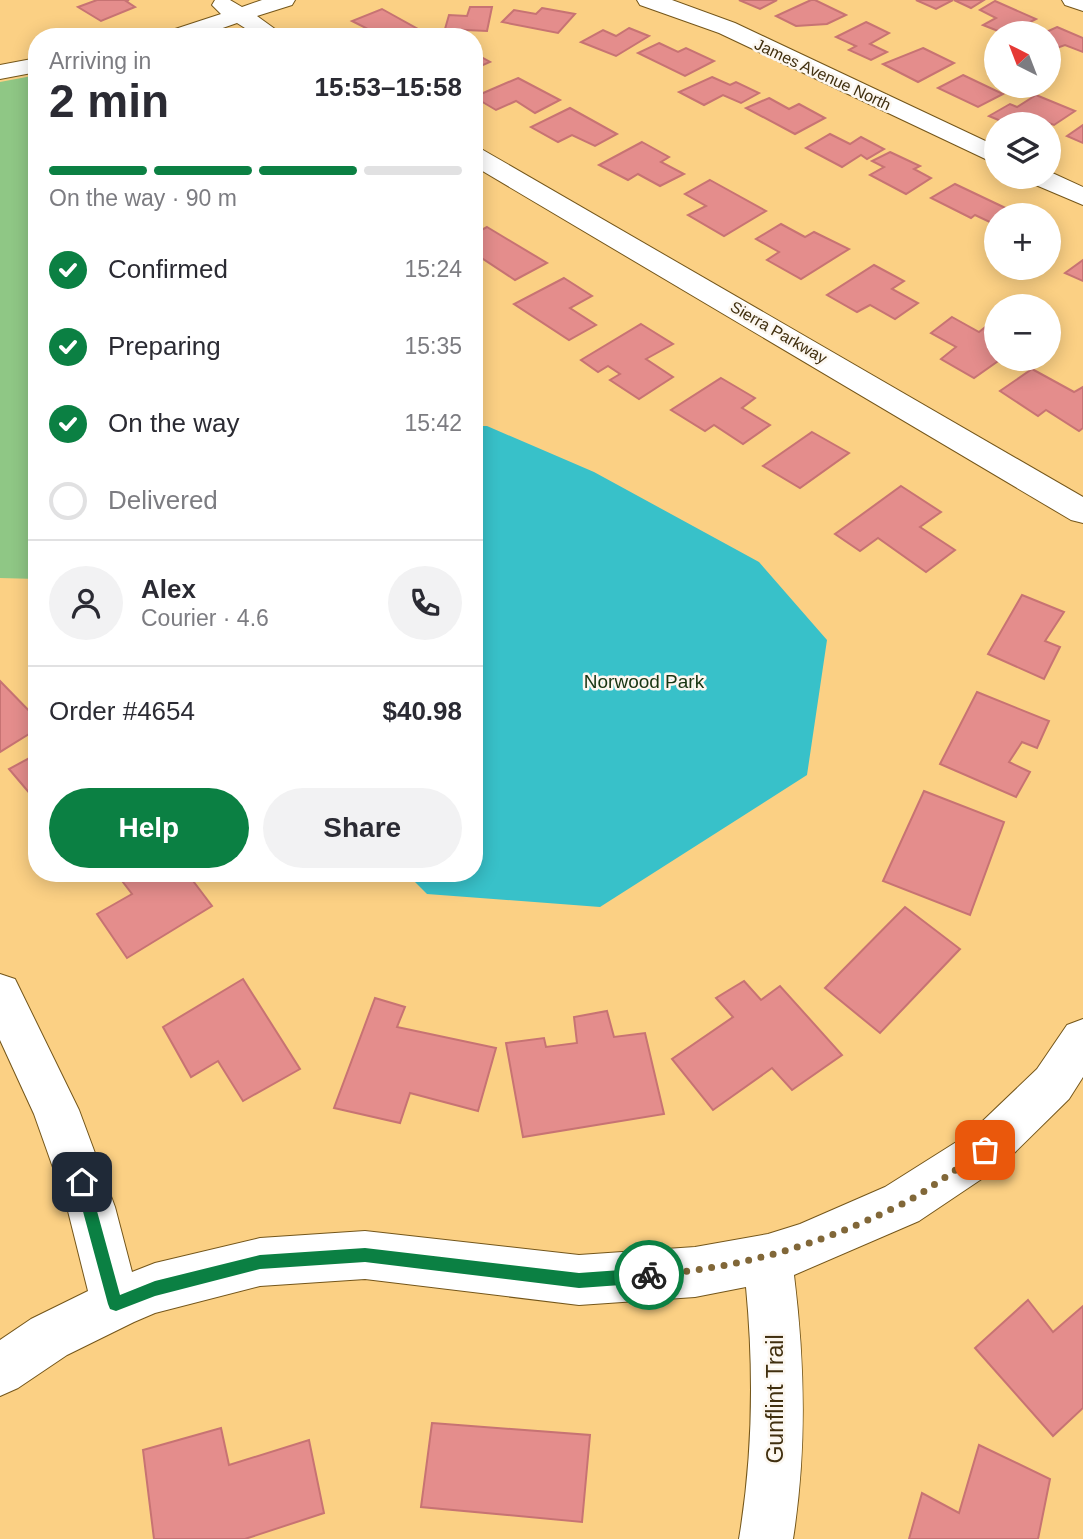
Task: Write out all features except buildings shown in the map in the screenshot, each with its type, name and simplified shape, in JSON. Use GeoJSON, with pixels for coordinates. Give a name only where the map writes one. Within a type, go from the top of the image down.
{"type":"FeatureCollection","features":[{"type":"Feature","properties":{"kind":"street"},"geometry":{"type":"LineString","coordinates":[[215,0],[260,28]]}},
{"type":"Feature","properties":{"kind":"street"},"geometry":{"type":"LineString","coordinates":[[201,28],[284,0]]}},
{"type":"Feature","properties":{"kind":"street","name":"James Avenue North"},"geometry":{"type":"LineString","coordinates":[[648,0],[685,10],[727,28],[984,150]]}},
{"type":"Feature","properties":{"kind":"street"},"geometry":{"type":"LineString","coordinates":[[1073,0],[1083,4]]}},
{"type":"Feature","properties":{"kind":"street"},"geometry":{"type":"LineString","coordinates":[[0,72],[28,67]]}},
{"type":"Feature","properties":{"kind":"street","name":"Sierra Parkway"},"geometry":{"type":"LineString","coordinates":[[483,160],[1083,512]]}},
{"type":"Feature","properties":{"kind":"street"},"geometry":{"type":"LineString","coordinates":[[1061,187],[1083,197]]}},
{"type":"Feature","properties":{"kind":"street"},"geometry":{"type":"LineString","coordinates":[[0,993],[56,1110],[91,1206],[116,1304]]}},
{"type":"Feature","properties":{"kind":"street"},"geometry":{"type":"LineString","coordinates":[[0,1370],[49,1337],[116,1304],[155,1288],[260,1262],[365,1255],[579,1280],[695,1272],[768,1258],[802,1248],[902,1204],[985,1150],[1053,1084],[1083,1038]]}},
{"type":"Feature","properties":{"kind":"street","name":"Gunflint Trail"},"geometry":{"type":"LineString","coordinates":[[766,1539],[775,1484],[778,1353],[768,1258]]}},
{"type":"Feature","properties":{"kind":"green space"},"geometry":{"type":"Polygon","coordinates":[[[28,77],[28,579],[0,578],[0,82],[28,77]]]}},
{"type":"Feature","properties":{"kind":"water","name":"Norwood Park"},"geometry":{"type":"Polygon","coordinates":[[[483,426],[594,472],[759,562],[827,640],[807,775],[600,907],[427,894],[415,882],[483,882],[483,426]]]}},
{"type":"Feature","properties":{"kind":"way so far"},"geometry":{"type":"LineString","coordinates":[[649,1275],[695,1272],[768,1258],[802,1248],[902,1204],[985,1150]]}},
{"type":"Feature","properties":{"kind":"route"},"geometry":{"type":"LineString","coordinates":[[82,1182],[91,1206],[116,1304],[155,1288],[260,1262],[365,1255],[579,1280],[649,1275]]}}]}
